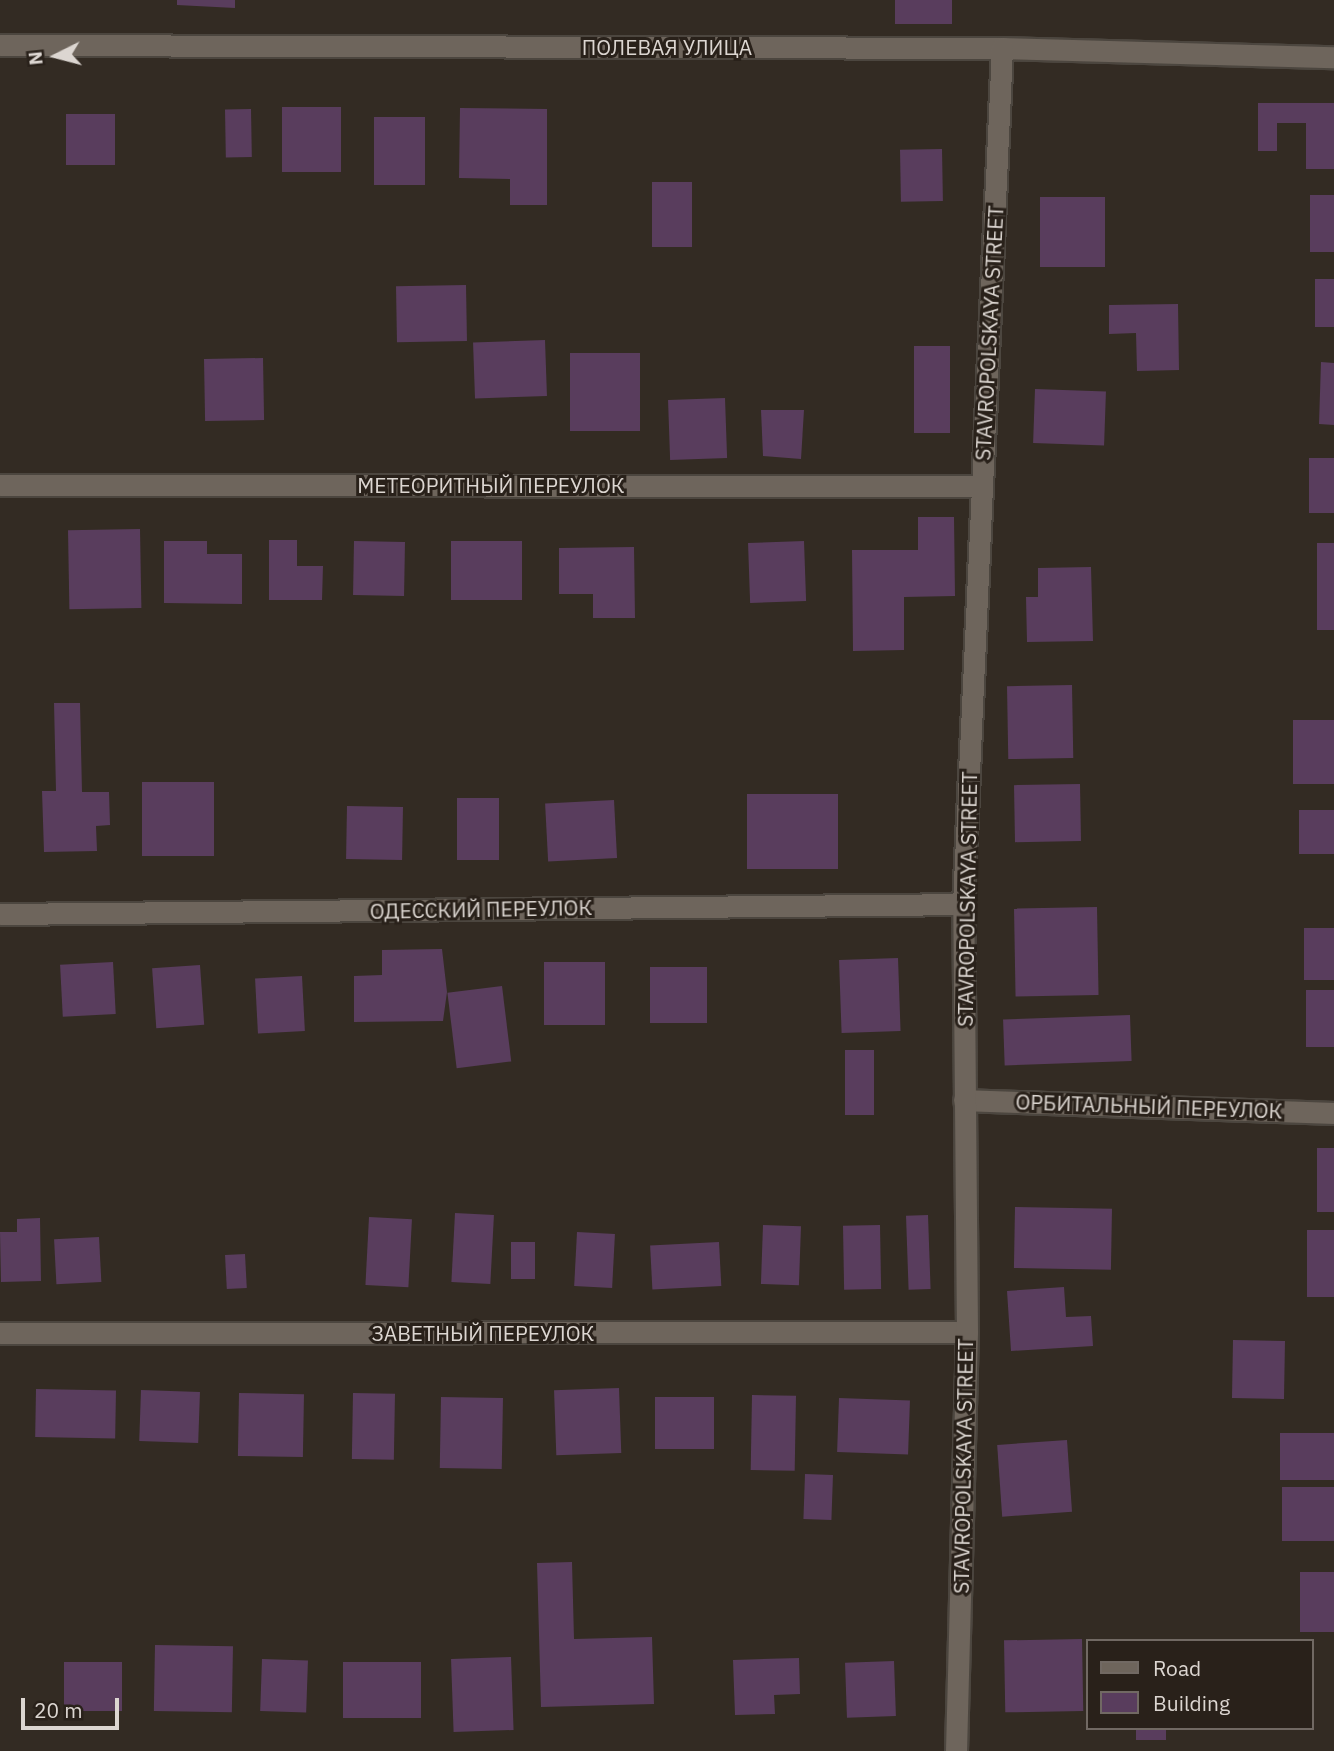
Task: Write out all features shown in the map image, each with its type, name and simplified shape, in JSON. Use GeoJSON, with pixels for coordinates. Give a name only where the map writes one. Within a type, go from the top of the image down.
{"type":"FeatureCollection","features":[{"type":"Feature","properties":{"kind":"street","name":"ПОЛЕВАЯ УЛИЦА"},"geometry":{"type":"LineString","coordinates":[[0,46],[1002,48],[1334,57]]}},
{"type":"Feature","properties":{"kind":"street","name":"STAVROPOLSKAYA STREET"},"geometry":{"type":"LineString","coordinates":[[956,1751],[967,1332],[963,904],[1002,48]]}},
{"type":"Feature","properties":{"kind":"street","name":"МЕТЕОРИТНЫЙ ПЕРЕУЛОК"},"geometry":{"type":"LineString","coordinates":[[0,485],[982,485]]}},
{"type":"Feature","properties":{"kind":"street","name":"ОДЕССКИЙ ПЕРЕУЛОК"},"geometry":{"type":"LineString","coordinates":[[0,914],[963,904]]}},
{"type":"Feature","properties":{"kind":"street","name":"ОРБИТАЛЬНЫЙ ПЕРЕУЛОК"},"geometry":{"type":"LineString","coordinates":[[964,1100],[1334,1112]]}},
{"type":"Feature","properties":{"kind":"street","name":"ЗАВЕТНЫЙ ПЕРЕУЛОК"},"geometry":{"type":"LineString","coordinates":[[0,1333],[967,1332]]}},
{"type":"Feature","properties":{"kind":"building"},"geometry":{"type":"Polygon","coordinates":[[[177,0],[235,0],[235,8],[177,5],[177,0]]]}},
{"type":"Feature","properties":{"kind":"building"},"geometry":{"type":"Polygon","coordinates":[[[895,0],[952,0],[952,24],[895,24],[895,0]]]}},
{"type":"Feature","properties":{"kind":"building"},"geometry":{"type":"Polygon","coordinates":[[[1258,103],[1334,103],[1334,169],[1306,169],[1306,123],[1277,123],[1277,151],[1258,151],[1258,103]]]}},
{"type":"Feature","properties":{"kind":"building"},"geometry":{"type":"Polygon","coordinates":[[[282,107],[341,107],[341,172],[282,172],[282,107]]]}},
{"type":"Feature","properties":{"kind":"building"},"geometry":{"type":"Polygon","coordinates":[[[460,108],[547,109],[547,205],[510,205],[510,179],[459,178],[460,108]]]}},
{"type":"Feature","properties":{"kind":"building"},"geometry":{"type":"Polygon","coordinates":[[[225,109],[251,109],[252,157],[226,157],[225,109]]]}},
{"type":"Feature","properties":{"kind":"building"},"geometry":{"type":"Polygon","coordinates":[[[66,114],[115,114],[115,165],[66,165],[66,114]]]}},
{"type":"Feature","properties":{"kind":"building"},"geometry":{"type":"Polygon","coordinates":[[[374,117],[425,117],[425,185],[374,185],[374,117]]]}},
{"type":"Feature","properties":{"kind":"building"},"geometry":{"type":"Polygon","coordinates":[[[942,149],[943,201],[901,202],[900,150],[942,149]]]}},
{"type":"Feature","properties":{"kind":"building"},"geometry":{"type":"Polygon","coordinates":[[[652,182],[692,182],[692,247],[652,247],[652,182]]]}},
{"type":"Feature","properties":{"kind":"building"},"geometry":{"type":"Polygon","coordinates":[[[1310,195],[1334,195],[1334,252],[1310,252],[1310,195]]]}},
{"type":"Feature","properties":{"kind":"building"},"geometry":{"type":"Polygon","coordinates":[[[1040,197],[1105,197],[1105,267],[1040,267],[1040,197]]]}},
{"type":"Feature","properties":{"kind":"building"},"geometry":{"type":"Polygon","coordinates":[[[1315,279],[1334,279],[1334,327],[1315,327],[1315,279]]]}},
{"type":"Feature","properties":{"kind":"building"},"geometry":{"type":"Polygon","coordinates":[[[466,285],[467,341],[397,342],[396,286],[466,285]]]}},
{"type":"Feature","properties":{"kind":"building"},"geometry":{"type":"Polygon","coordinates":[[[1178,304],[1179,370],[1137,371],[1136,333],[1109,334],[1109,305],[1178,304]]]}},
{"type":"Feature","properties":{"kind":"building"},"geometry":{"type":"Polygon","coordinates":[[[545,340],[547,396],[475,398],[473,343],[545,340]]]}},
{"type":"Feature","properties":{"kind":"building"},"geometry":{"type":"Polygon","coordinates":[[[914,346],[950,346],[950,433],[914,433],[914,346]]]}},
{"type":"Feature","properties":{"kind":"building"},"geometry":{"type":"Polygon","coordinates":[[[570,353],[640,353],[640,431],[570,431],[570,353]]]}},
{"type":"Feature","properties":{"kind":"building"},"geometry":{"type":"Polygon","coordinates":[[[263,358],[264,420],[205,421],[204,359],[263,358]]]}},
{"type":"Feature","properties":{"kind":"building"},"geometry":{"type":"Polygon","coordinates":[[[1321,362],[1334,363],[1334,425],[1319,424],[1321,362]]]}},
{"type":"Feature","properties":{"kind":"building"},"geometry":{"type":"Polygon","coordinates":[[[1035,389],[1106,391],[1104,445],[1033,443],[1035,389]]]}},
{"type":"Feature","properties":{"kind":"building"},"geometry":{"type":"Polygon","coordinates":[[[725,398],[727,458],[670,460],[668,400],[725,398]]]}},
{"type":"Feature","properties":{"kind":"building"},"geometry":{"type":"Polygon","coordinates":[[[761,410],[804,410],[801,459],[763,456],[761,410]]]}},
{"type":"Feature","properties":{"kind":"building"},"geometry":{"type":"Polygon","coordinates":[[[1309,458],[1334,458],[1334,513],[1309,513],[1309,458]]]}},
{"type":"Feature","properties":{"kind":"building"},"geometry":{"type":"Polygon","coordinates":[[[918,517],[954,517],[955,596],[904,597],[904,650],[853,651],[852,550],[918,550],[918,517]]]}},
{"type":"Feature","properties":{"kind":"building"},"geometry":{"type":"Polygon","coordinates":[[[140,529],[141,608],[69,609],[68,530],[140,529]]]}},
{"type":"Feature","properties":{"kind":"building"},"geometry":{"type":"Polygon","coordinates":[[[269,540],[297,540],[297,566],[323,566],[322,600],[269,600],[269,540]]]}},
{"type":"Feature","properties":{"kind":"building"},"geometry":{"type":"Polygon","coordinates":[[[164,541],[207,541],[207,554],[242,554],[242,604],[164,603],[164,541]]]}},
{"type":"Feature","properties":{"kind":"building"},"geometry":{"type":"Polygon","coordinates":[[[354,541],[405,542],[404,596],[353,595],[354,541]]]}},
{"type":"Feature","properties":{"kind":"building"},"geometry":{"type":"Polygon","coordinates":[[[451,541],[522,541],[522,600],[451,600],[451,541]]]}},
{"type":"Feature","properties":{"kind":"building"},"geometry":{"type":"Polygon","coordinates":[[[804,541],[806,601],[750,603],[748,543],[804,541]]]}},
{"type":"Feature","properties":{"kind":"building"},"geometry":{"type":"Polygon","coordinates":[[[1317,543],[1334,543],[1334,630],[1317,630],[1317,543]]]}},
{"type":"Feature","properties":{"kind":"building"},"geometry":{"type":"Polygon","coordinates":[[[634,547],[635,618],[593,618],[593,594],[559,594],[559,548],[634,547]]]}},
{"type":"Feature","properties":{"kind":"building"},"geometry":{"type":"Polygon","coordinates":[[[1091,567],[1093,641],[1027,642],[1026,597],[1038,597],[1038,568],[1091,567]]]}},
{"type":"Feature","properties":{"kind":"building"},"geometry":{"type":"Polygon","coordinates":[[[1072,685],[1073,758],[1008,759],[1007,686],[1072,685]]]}},
{"type":"Feature","properties":{"kind":"building"},"geometry":{"type":"Polygon","coordinates":[[[54,703],[80,703],[82,792],[109,792],[110,825],[96,826],[97,851],[44,852],[42,791],[56,791],[54,703]]]}},
{"type":"Feature","properties":{"kind":"building"},"geometry":{"type":"Polygon","coordinates":[[[1293,720],[1334,720],[1334,784],[1293,784],[1293,720]]]}},
{"type":"Feature","properties":{"kind":"building"},"geometry":{"type":"Polygon","coordinates":[[[142,782],[214,782],[214,856],[142,856],[142,782]]]}},
{"type":"Feature","properties":{"kind":"building"},"geometry":{"type":"Polygon","coordinates":[[[1080,784],[1081,841],[1015,842],[1014,785],[1080,784]]]}},
{"type":"Feature","properties":{"kind":"building"},"geometry":{"type":"Polygon","coordinates":[[[747,794],[838,794],[838,869],[747,869],[747,794]]]}},
{"type":"Feature","properties":{"kind":"building"},"geometry":{"type":"Polygon","coordinates":[[[457,798],[499,798],[499,860],[457,860],[457,798]]]}},
{"type":"Feature","properties":{"kind":"building"},"geometry":{"type":"Polygon","coordinates":[[[614,800],[617,858],[548,862],[545,804],[614,800]]]}},
{"type":"Feature","properties":{"kind":"building"},"geometry":{"type":"Polygon","coordinates":[[[347,806],[403,807],[402,860],[346,859],[347,806]]]}},
{"type":"Feature","properties":{"kind":"building"},"geometry":{"type":"Polygon","coordinates":[[[1299,810],[1334,810],[1334,854],[1299,854],[1299,810]]]}},
{"type":"Feature","properties":{"kind":"building"},"geometry":{"type":"Polygon","coordinates":[[[1097,907],[1099,995],[1016,996],[1014,908],[1097,907]]]}},
{"type":"Feature","properties":{"kind":"building"},"geometry":{"type":"Polygon","coordinates":[[[1304,928],[1334,928],[1334,980],[1304,980],[1304,928]]]}},
{"type":"Feature","properties":{"kind":"building"},"geometry":{"type":"Polygon","coordinates":[[[442,949],[447,992],[443,1021],[354,1022],[354,976],[382,975],[382,950],[442,949]]]}},
{"type":"Feature","properties":{"kind":"building"},"geometry":{"type":"Polygon","coordinates":[[[898,958],[901,1031],[842,1033],[839,960],[898,958]]]}},
{"type":"Feature","properties":{"kind":"building"},"geometry":{"type":"Polygon","coordinates":[[[113,962],[116,1014],[63,1017],[60,965],[113,962]]]}},
{"type":"Feature","properties":{"kind":"building"},"geometry":{"type":"Polygon","coordinates":[[[544,962],[605,962],[605,1025],[544,1025],[544,962]]]}},
{"type":"Feature","properties":{"kind":"building"},"geometry":{"type":"Polygon","coordinates":[[[200,965],[204,1025],[156,1028],[152,968],[200,965]]]}},
{"type":"Feature","properties":{"kind":"building"},"geometry":{"type":"Polygon","coordinates":[[[650,967],[707,967],[707,1023],[650,1023],[650,967]]]}},
{"type":"Feature","properties":{"kind":"building"},"geometry":{"type":"Polygon","coordinates":[[[302,976],[305,1031],[258,1033],[255,978],[302,976]]]}},
{"type":"Feature","properties":{"kind":"building"},"geometry":{"type":"Polygon","coordinates":[[[502,986],[511,1061],[457,1068],[447,993],[502,986]]]}},
{"type":"Feature","properties":{"kind":"building"},"geometry":{"type":"Polygon","coordinates":[[[1306,990],[1334,990],[1334,1047],[1306,1047],[1306,990]]]}},
{"type":"Feature","properties":{"kind":"building"},"geometry":{"type":"Polygon","coordinates":[[[1130,1015],[1132,1061],[1005,1065],[1003,1019],[1130,1015]]]}},
{"type":"Feature","properties":{"kind":"building"},"geometry":{"type":"Polygon","coordinates":[[[845,1050],[874,1050],[874,1115],[845,1115],[845,1050]]]}},
{"type":"Feature","properties":{"kind":"building"},"geometry":{"type":"Polygon","coordinates":[[[1317,1148],[1334,1148],[1334,1212],[1317,1212],[1317,1148]]]}},
{"type":"Feature","properties":{"kind":"building"},"geometry":{"type":"Polygon","coordinates":[[[1015,1207],[1112,1209],[1111,1270],[1014,1268],[1015,1207]]]}},
{"type":"Feature","properties":{"kind":"building"},"geometry":{"type":"Polygon","coordinates":[[[455,1213],[494,1215],[490,1284],[451,1282],[455,1213]]]}},
{"type":"Feature","properties":{"kind":"building"},"geometry":{"type":"Polygon","coordinates":[[[928,1215],[931,1289],[909,1290],[906,1216],[928,1215]]]}},
{"type":"Feature","properties":{"kind":"building"},"geometry":{"type":"Polygon","coordinates":[[[369,1217],[412,1219],[408,1287],[365,1285],[369,1217]]]}},
{"type":"Feature","properties":{"kind":"building"},"geometry":{"type":"Polygon","coordinates":[[[40,1218],[41,1281],[1,1282],[0,1232],[17,1232],[17,1219],[40,1218]]]}},
{"type":"Feature","properties":{"kind":"building"},"geometry":{"type":"Polygon","coordinates":[[[763,1225],[801,1226],[799,1285],[761,1284],[763,1225]]]}},
{"type":"Feature","properties":{"kind":"building"},"geometry":{"type":"Polygon","coordinates":[[[880,1225],[881,1289],[844,1290],[843,1226],[880,1225]]]}},
{"type":"Feature","properties":{"kind":"building"},"geometry":{"type":"Polygon","coordinates":[[[1307,1230],[1334,1230],[1334,1297],[1307,1297],[1307,1230]]]}},
{"type":"Feature","properties":{"kind":"building"},"geometry":{"type":"Polygon","coordinates":[[[577,1232],[615,1234],[612,1288],[574,1286],[577,1232]]]}},
{"type":"Feature","properties":{"kind":"building"},"geometry":{"type":"Polygon","coordinates":[[[99,1237],[101,1282],[56,1284],[54,1239],[99,1237]]]}},
{"type":"Feature","properties":{"kind":"building"},"geometry":{"type":"Polygon","coordinates":[[[511,1242],[535,1242],[535,1279],[511,1279],[511,1242]]]}},
{"type":"Feature","properties":{"kind":"building"},"geometry":{"type":"Polygon","coordinates":[[[719,1242],[721,1286],[652,1290],[650,1246],[719,1242]]]}},
{"type":"Feature","properties":{"kind":"building"},"geometry":{"type":"Polygon","coordinates":[[[245,1254],[247,1288],[227,1289],[225,1255],[245,1254]]]}},
{"type":"Feature","properties":{"kind":"building"},"geometry":{"type":"Polygon","coordinates":[[[1064,1287],[1066,1317],[1091,1316],[1093,1346],[1011,1351],[1007,1291],[1064,1287]]]}},
{"type":"Feature","properties":{"kind":"building"},"geometry":{"type":"Polygon","coordinates":[[[1233,1340],[1285,1341],[1284,1399],[1232,1398],[1233,1340]]]}},
{"type":"Feature","properties":{"kind":"building"},"geometry":{"type":"Polygon","coordinates":[[[619,1388],[621,1453],[556,1455],[554,1390],[619,1388]]]}},
{"type":"Feature","properties":{"kind":"building"},"geometry":{"type":"Polygon","coordinates":[[[36,1389],[116,1390],[115,1438],[35,1437],[36,1389]]]}},
{"type":"Feature","properties":{"kind":"building"},"geometry":{"type":"Polygon","coordinates":[[[141,1390],[200,1392],[198,1443],[139,1441],[141,1390]]]}},
{"type":"Feature","properties":{"kind":"building"},"geometry":{"type":"Polygon","coordinates":[[[239,1393],[304,1394],[303,1457],[238,1456],[239,1393]]]}},
{"type":"Feature","properties":{"kind":"building"},"geometry":{"type":"Polygon","coordinates":[[[353,1393],[395,1394],[394,1460],[352,1459],[353,1393]]]}},
{"type":"Feature","properties":{"kind":"building"},"geometry":{"type":"Polygon","coordinates":[[[752,1395],[796,1396],[795,1471],[751,1470],[752,1395]]]}},
{"type":"Feature","properties":{"kind":"building"},"geometry":{"type":"Polygon","coordinates":[[[441,1397],[503,1398],[502,1469],[440,1468],[441,1397]]]}},
{"type":"Feature","properties":{"kind":"building"},"geometry":{"type":"Polygon","coordinates":[[[655,1397],[714,1397],[714,1449],[655,1449],[655,1397]]]}},
{"type":"Feature","properties":{"kind":"building"},"geometry":{"type":"Polygon","coordinates":[[[839,1398],[910,1400],[908,1454],[837,1452],[839,1398]]]}},
{"type":"Feature","properties":{"kind":"building"},"geometry":{"type":"Polygon","coordinates":[[[1280,1433],[1334,1433],[1334,1480],[1280,1480],[1280,1433]]]}},
{"type":"Feature","properties":{"kind":"building"},"geometry":{"type":"Polygon","coordinates":[[[1067,1440],[1072,1512],[1002,1517],[997,1445],[1067,1440]]]}},
{"type":"Feature","properties":{"kind":"building"},"geometry":{"type":"Polygon","coordinates":[[[805,1474],[833,1475],[831,1520],[803,1519],[805,1474]]]}},
{"type":"Feature","properties":{"kind":"building"},"geometry":{"type":"Polygon","coordinates":[[[1282,1487],[1334,1487],[1334,1541],[1282,1541],[1282,1487]]]}},
{"type":"Feature","properties":{"kind":"building"},"geometry":{"type":"Polygon","coordinates":[[[572,1562],[574,1639],[652,1637],[654,1704],[541,1707],[537,1563],[572,1562]]]}},
{"type":"Feature","properties":{"kind":"building"},"geometry":{"type":"Polygon","coordinates":[[[1300,1572],[1334,1572],[1334,1632],[1300,1632],[1300,1572]]]}},
{"type":"Feature","properties":{"kind":"building"},"geometry":{"type":"Polygon","coordinates":[[[1082,1639],[1083,1711],[1005,1712],[1004,1640],[1082,1639]]]}},
{"type":"Feature","properties":{"kind":"building"},"geometry":{"type":"Polygon","coordinates":[[[155,1645],[233,1646],[232,1712],[154,1711],[155,1645]]]}},
{"type":"Feature","properties":{"kind":"building"},"geometry":{"type":"Polygon","coordinates":[[[511,1657],[514,1730],[454,1732],[451,1659],[511,1657]]]}},
{"type":"Feature","properties":{"kind":"building"},"geometry":{"type":"Polygon","coordinates":[[[799,1658],[800,1694],[774,1695],[775,1714],[735,1715],[733,1660],[799,1658]]]}},
{"type":"Feature","properties":{"kind":"building"},"geometry":{"type":"Polygon","coordinates":[[[262,1659],[308,1661],[306,1713],[260,1711],[262,1659]]]}},
{"type":"Feature","properties":{"kind":"building"},"geometry":{"type":"Polygon","coordinates":[[[894,1661],[896,1716],[847,1718],[845,1663],[894,1661]]]}},
{"type":"Feature","properties":{"kind":"building"},"geometry":{"type":"Polygon","coordinates":[[[64,1662],[122,1662],[122,1711],[64,1711],[64,1662]]]}},
{"type":"Feature","properties":{"kind":"building"},"geometry":{"type":"Polygon","coordinates":[[[343,1662],[421,1662],[421,1718],[343,1718],[343,1662]]]}},
{"type":"Feature","properties":{"kind":"building"},"geometry":{"type":"Polygon","coordinates":[[[1136,1730],[1166,1730],[1166,1740],[1136,1740],[1136,1730]]]}}]}
